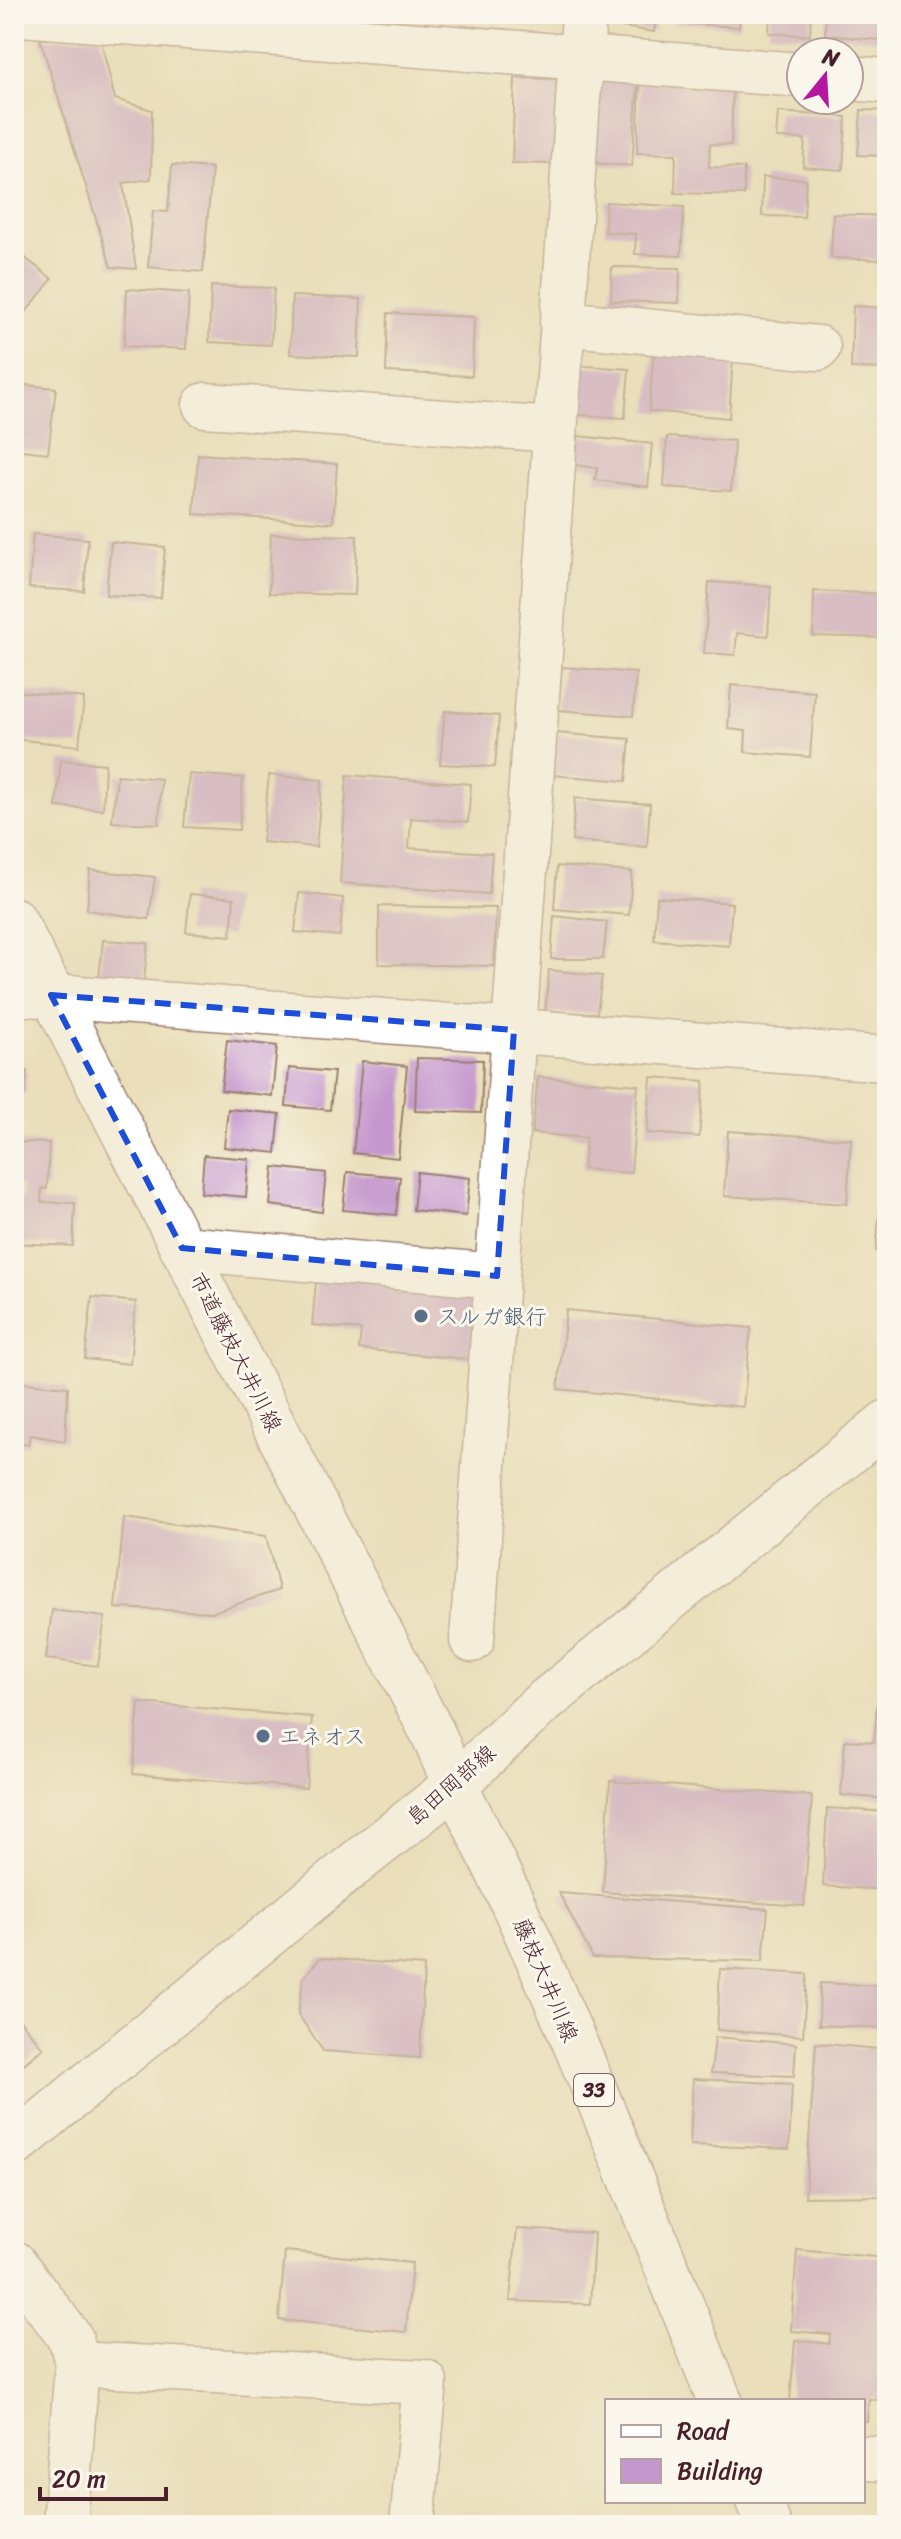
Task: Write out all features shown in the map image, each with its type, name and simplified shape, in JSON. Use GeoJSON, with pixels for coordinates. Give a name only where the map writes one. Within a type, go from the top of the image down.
{"type":"FeatureCollection","features":[{"type":"Feature","properties":{"kind":"street"},"geometry":{"type":"LineString","coordinates":[[21,14],[785,74]]}},
{"type":"Feature","properties":{"kind":"street"},"geometry":{"type":"LineString","coordinates":[[472,1640],[584,14]]}},
{"type":"Feature","properties":{"kind":"street"},"geometry":{"type":"LineString","coordinates":[[865,79],[887,81]]}},
{"type":"Feature","properties":{"kind":"street"},"geometry":{"type":"LineString","coordinates":[[562,323],[818,348]]}},
{"type":"Feature","properties":{"kind":"street"},"geometry":{"type":"LineString","coordinates":[[205,405],[555,430]]}},
{"type":"Feature","properties":{"kind":"street","name":"市道藤枝大井川線"},"geometry":{"type":"LineString","coordinates":[[14,920],[33,994],[182,1248],[426,1720],[455,1785]]}},
{"type":"Feature","properties":{"kind":"street"},"geometry":{"type":"LineString","coordinates":[[33,994],[887,1059]]}},
{"type":"Feature","properties":{"kind":"street"},"geometry":{"type":"LineString","coordinates":[[182,1248],[497,1276]]}},
{"type":"Feature","properties":{"kind":"street","name":"島田岡部線"},"geometry":{"type":"LineString","coordinates":[[14,2145],[455,1785],[539,1706],[887,1422]]}},
{"type":"Feature","properties":{"kind":"street","name":"藤枝大井川線"},"geometry":{"type":"LineString","coordinates":[[455,1785],[495,1863],[624,2161],[719,2399]]}},
{"type":"Feature","properties":{"kind":"street"},"geometry":{"type":"LineString","coordinates":[[14,2263],[71,2339],[77,2364],[65,2525]]}},
{"type":"Feature","properties":{"kind":"street"},"geometry":{"type":"LineString","coordinates":[[77,2364],[425,2382],[412,2525]]}},
{"type":"Feature","properties":{"kind":"street"},"geometry":{"type":"LineString","coordinates":[[865,2458],[887,2459]]}},
{"type":"Feature","properties":{"kind":"street"},"geometry":{"type":"LineString","coordinates":[[760,2503],[769,2525]]}},
{"type":"Feature","properties":{"kind":"highlighted area"},"geometry":{"type":"Polygon","coordinates":[[[51,995],[514,1030],[497,1276],[182,1248],[51,995]]]}},
{"type":"Feature","properties":{"kind":"building"},"geometry":{"type":"Polygon","coordinates":[[[610,14],[657,14],[654,32],[609,25],[610,14]]]}},
{"type":"Feature","properties":{"kind":"building"},"geometry":{"type":"Polygon","coordinates":[[[675,14],[740,14],[739,27],[674,23],[675,14]]]}},
{"type":"Feature","properties":{"kind":"building"},"geometry":{"type":"Polygon","coordinates":[[[770,14],[811,14],[810,36],[769,33],[770,14]]]}},
{"type":"Feature","properties":{"kind":"building"},"geometry":{"type":"Polygon","coordinates":[[[826,14],[881,14],[879,40],[865,39],[865,36],[825,35],[826,14]]]}},
{"type":"Feature","properties":{"kind":"building"},"geometry":{"type":"Polygon","coordinates":[[[100,37],[115,99],[152,110],[151,179],[123,183],[136,269],[111,267],[40,39],[100,37]]]}},
{"type":"Feature","properties":{"kind":"building"},"geometry":{"type":"Polygon","coordinates":[[[515,78],[563,79],[562,164],[512,163],[515,78]]]}},
{"type":"Feature","properties":{"kind":"building"},"geometry":{"type":"Polygon","coordinates":[[[599,78],[638,81],[632,166],[593,163],[599,78]]]}},
{"type":"Feature","properties":{"kind":"building"},"geometry":{"type":"Polygon","coordinates":[[[640,81],[733,85],[731,145],[710,144],[709,167],[744,168],[744,195],[675,193],[676,154],[637,153],[640,81]]]}},
{"type":"Feature","properties":{"kind":"building"},"geometry":{"type":"Polygon","coordinates":[[[865,110],[887,111],[887,156],[858,155],[861,116],[865,116],[865,110]]]}},
{"type":"Feature","properties":{"kind":"building"},"geometry":{"type":"Polygon","coordinates":[[[778,112],[785,113],[785,116],[846,117],[843,170],[803,167],[805,139],[776,138],[778,112]]]}},
{"type":"Feature","properties":{"kind":"building"},"geometry":{"type":"Polygon","coordinates":[[[172,165],[212,168],[203,272],[148,267],[153,211],[168,212],[172,165]]]}},
{"type":"Feature","properties":{"kind":"building"},"geometry":{"type":"Polygon","coordinates":[[[763,177],[806,179],[804,217],[762,216],[763,177]]]}},
{"type":"Feature","properties":{"kind":"building"},"geometry":{"type":"Polygon","coordinates":[[[606,202],[684,207],[681,256],[635,254],[636,234],[605,232],[606,202]]]}},
{"type":"Feature","properties":{"kind":"building"},"geometry":{"type":"Polygon","coordinates":[[[833,214],[887,216],[887,260],[831,258],[833,214]]]}},
{"type":"Feature","properties":{"kind":"building"},"geometry":{"type":"Polygon","coordinates":[[[14,249],[52,279],[16,325],[14,324],[14,249]]]}},
{"type":"Feature","properties":{"kind":"building"},"geometry":{"type":"Polygon","coordinates":[[[612,267],[680,268],[679,303],[611,301],[612,267]]]}},
{"type":"Feature","properties":{"kind":"building"},"geometry":{"type":"Polygon","coordinates":[[[211,286],[274,288],[271,345],[209,342],[211,286]]]}},
{"type":"Feature","properties":{"kind":"building"},"geometry":{"type":"Polygon","coordinates":[[[127,289],[189,293],[186,349],[124,346],[127,289]]]}},
{"type":"Feature","properties":{"kind":"building"},"geometry":{"type":"Polygon","coordinates":[[[292,296],[361,299],[359,357],[290,354],[292,296]]]}},
{"type":"Feature","properties":{"kind":"building"},"geometry":{"type":"Polygon","coordinates":[[[853,306],[887,308],[887,369],[851,368],[853,306]]]}},
{"type":"Feature","properties":{"kind":"building"},"geometry":{"type":"Polygon","coordinates":[[[388,313],[474,317],[472,376],[386,372],[388,313]]]}},
{"type":"Feature","properties":{"kind":"building"},"geometry":{"type":"Polygon","coordinates":[[[654,349],[733,356],[729,418],[649,411],[654,349]]]}},
{"type":"Feature","properties":{"kind":"building"},"geometry":{"type":"Polygon","coordinates":[[[571,365],[629,369],[625,418],[568,414],[571,365]]]}},
{"type":"Feature","properties":{"kind":"building"},"geometry":{"type":"Polygon","coordinates":[[[14,384],[56,388],[48,453],[14,449],[14,384]]]}},
{"type":"Feature","properties":{"kind":"building"},"geometry":{"type":"Polygon","coordinates":[[[578,436],[652,444],[648,487],[595,480],[597,468],[575,465],[578,436]]]}},
{"type":"Feature","properties":{"kind":"building"},"geometry":{"type":"Polygon","coordinates":[[[667,437],[734,441],[731,491],[664,487],[667,437]]]}},
{"type":"Feature","properties":{"kind":"building"},"geometry":{"type":"Polygon","coordinates":[[[198,454],[337,464],[333,523],[194,514],[198,454]]]}},
{"type":"Feature","properties":{"kind":"building"},"geometry":{"type":"Polygon","coordinates":[[[33,534],[88,539],[84,591],[29,588],[33,534]]]}},
{"type":"Feature","properties":{"kind":"building"},"geometry":{"type":"Polygon","coordinates":[[[271,534],[357,536],[355,595],[269,593],[271,534]]]}},
{"type":"Feature","properties":{"kind":"building"},"geometry":{"type":"Polygon","coordinates":[[[111,542],[165,547],[161,598],[106,595],[111,542]]]}},
{"type":"Feature","properties":{"kind":"building"},"geometry":{"type":"Polygon","coordinates":[[[709,582],[771,586],[768,636],[737,633],[735,655],[704,653],[709,582]]]}},
{"type":"Feature","properties":{"kind":"building"},"geometry":{"type":"Polygon","coordinates":[[[814,591],[887,594],[887,638],[813,636],[814,591]]]}},
{"type":"Feature","properties":{"kind":"building"},"geometry":{"type":"Polygon","coordinates":[[[562,667],[636,673],[633,716],[558,710],[562,667]]]}},
{"type":"Feature","properties":{"kind":"building"},"geometry":{"type":"Polygon","coordinates":[[[731,685],[815,692],[810,757],[745,752],[746,731],[728,729],[731,685]]]}},
{"type":"Feature","properties":{"kind":"building"},"geometry":{"type":"Polygon","coordinates":[[[14,691],[84,698],[79,746],[14,739],[14,691]]]}},
{"type":"Feature","properties":{"kind":"building"},"geometry":{"type":"Polygon","coordinates":[[[445,711],[499,716],[495,767],[440,764],[445,711]]]}},
{"type":"Feature","properties":{"kind":"building"},"geometry":{"type":"Polygon","coordinates":[[[555,733],[630,739],[626,781],[552,775],[555,733]]]}},
{"type":"Feature","properties":{"kind":"building"},"geometry":{"type":"Polygon","coordinates":[[[61,760],[105,764],[103,809],[56,807],[61,760]]]}},
{"type":"Feature","properties":{"kind":"building"},"geometry":{"type":"Polygon","coordinates":[[[189,774],[243,778],[239,830],[184,827],[189,774]]]}},
{"type":"Feature","properties":{"kind":"building"},"geometry":{"type":"Polygon","coordinates":[[[117,775],[161,779],[159,824],[112,822],[117,775]]]}},
{"type":"Feature","properties":{"kind":"building"},"geometry":{"type":"Polygon","coordinates":[[[269,775],[322,780],[316,847],[262,842],[269,775]]]}},
{"type":"Feature","properties":{"kind":"building"},"geometry":{"type":"Polygon","coordinates":[[[347,775],[471,784],[468,822],[411,818],[409,848],[492,853],[489,894],[340,883],[347,775]]]}},
{"type":"Feature","properties":{"kind":"building"},"geometry":{"type":"Polygon","coordinates":[[[575,798],[650,804],[647,847],[572,841],[575,798]]]}},
{"type":"Feature","properties":{"kind":"building"},"geometry":{"type":"Polygon","coordinates":[[[557,866],[632,872],[629,915],[554,909],[557,866]]]}},
{"type":"Feature","properties":{"kind":"building"},"geometry":{"type":"Polygon","coordinates":[[[90,870],[155,877],[149,919],[87,910],[90,870]]]}},
{"type":"Feature","properties":{"kind":"building"},"geometry":{"type":"Polygon","coordinates":[[[299,893],[343,898],[340,936],[295,932],[299,893]]]}},
{"type":"Feature","properties":{"kind":"building"},"geometry":{"type":"Polygon","coordinates":[[[190,894],[234,898],[231,936],[186,932],[190,894]]]}},
{"type":"Feature","properties":{"kind":"building"},"geometry":{"type":"Polygon","coordinates":[[[657,897],[732,903],[729,946],[654,940],[657,897]]]}},
{"type":"Feature","properties":{"kind":"building"},"geometry":{"type":"Polygon","coordinates":[[[379,906],[496,908],[494,966],[379,964],[379,906]]]}},
{"type":"Feature","properties":{"kind":"building"},"geometry":{"type":"Polygon","coordinates":[[[554,916],[607,922],[603,959],[551,959],[554,916]]]}},
{"type":"Feature","properties":{"kind":"building"},"geometry":{"type":"Polygon","coordinates":[[[103,940],[148,943],[144,981],[99,978],[103,940]]]}},
{"type":"Feature","properties":{"kind":"building"},"geometry":{"type":"Polygon","coordinates":[[[549,970],[602,976],[597,1013],[545,1013],[549,970]]]}},
{"type":"Feature","properties":{"kind":"building"},"geometry":{"type":"Polygon","coordinates":[[[14,1016],[20,1017],[16,1063],[14,1063],[14,1016]]]}},
{"type":"Feature","properties":{"kind":"building"},"geometry":{"type":"Polygon","coordinates":[[[227,1040],[277,1046],[272,1096],[221,1090],[227,1040]]]}},
{"type":"Feature","properties":{"kind":"building"},"geometry":{"type":"Polygon","coordinates":[[[417,1058],[483,1060],[481,1113],[415,1111],[417,1058]]]}},
{"type":"Feature","properties":{"kind":"building"},"geometry":{"type":"Polygon","coordinates":[[[362,1061],[407,1066],[398,1158],[353,1153],[362,1061]]]}},
{"type":"Feature","properties":{"kind":"building"},"geometry":{"type":"Polygon","coordinates":[[[289,1068],[334,1072],[330,1110],[286,1106],[289,1068]]]}},
{"type":"Feature","properties":{"kind":"building"},"geometry":{"type":"Polygon","coordinates":[[[14,1071],[27,1071],[25,1094],[14,1093],[14,1071]]]}},
{"type":"Feature","properties":{"kind":"building"},"geometry":{"type":"Polygon","coordinates":[[[538,1077],[638,1085],[631,1173],[583,1169],[586,1138],[532,1133],[538,1077]]]}},
{"type":"Feature","properties":{"kind":"building"},"geometry":{"type":"Polygon","coordinates":[[[651,1077],[704,1081],[699,1137],[647,1133],[651,1077]]]}},
{"type":"Feature","properties":{"kind":"building"},"geometry":{"type":"Polygon","coordinates":[[[228,1109],[280,1114],[276,1153],[224,1147],[228,1109]]]}},
{"type":"Feature","properties":{"kind":"building"},"geometry":{"type":"Polygon","coordinates":[[[728,1131],[851,1139],[847,1204],[724,1196],[728,1131]]]}},
{"type":"Feature","properties":{"kind":"building"},"geometry":{"type":"Polygon","coordinates":[[[14,1142],[49,1143],[47,1189],[42,1188],[41,1202],[75,1203],[73,1246],[14,1243],[14,1198],[22,1198],[22,1185],[14,1184],[14,1142]]]}},
{"type":"Feature","properties":{"kind":"building"},"geometry":{"type":"Polygon","coordinates":[[[204,1155],[249,1159],[246,1197],[201,1193],[204,1155]]]}},
{"type":"Feature","properties":{"kind":"building"},"geometry":{"type":"Polygon","coordinates":[[[274,1167],[326,1173],[322,1212],[270,1205],[274,1167]]]}},
{"type":"Feature","properties":{"kind":"building"},"geometry":{"type":"Polygon","coordinates":[[[347,1172],[400,1177],[396,1215],[343,1210],[347,1172]]]}},
{"type":"Feature","properties":{"kind":"building"},"geometry":{"type":"Polygon","coordinates":[[[417,1172],[470,1178],[466,1216],[413,1210],[417,1172]]]}},
{"type":"Feature","properties":{"kind":"building"},"geometry":{"type":"Polygon","coordinates":[[[880,1204],[887,1204],[887,1251],[876,1251],[880,1204]]]}},
{"type":"Feature","properties":{"kind":"building"},"geometry":{"type":"Polygon","coordinates":[[[317,1272],[481,1287],[474,1360],[359,1349],[361,1330],[312,1325],[317,1272]]]}},
{"type":"Feature","properties":{"kind":"building"},"geometry":{"type":"Polygon","coordinates":[[[92,1297],[136,1302],[130,1364],[85,1359],[92,1297]]]}},
{"type":"Feature","properties":{"kind":"building"},"geometry":{"type":"Polygon","coordinates":[[[566,1310],[751,1328],[743,1407],[558,1389],[566,1310]]]}},
{"type":"Feature","properties":{"kind":"building"},"geometry":{"type":"Polygon","coordinates":[[[14,1382],[68,1387],[65,1441],[30,1435],[28,1445],[14,1443],[14,1382]]]}},
{"type":"Feature","properties":{"kind":"building"},"geometry":{"type":"Polygon","coordinates":[[[124,1517],[266,1536],[279,1590],[213,1612],[115,1608],[124,1517]]]}},
{"type":"Feature","properties":{"kind":"building"},"geometry":{"type":"Polygon","coordinates":[[[52,1610],[105,1617],[98,1666],[46,1659],[52,1610]]]}},
{"type":"Feature","properties":{"kind":"building"},"geometry":{"type":"Polygon","coordinates":[[[14,1637],[17,1637],[16,1658],[14,1658],[14,1637]]]}},
{"type":"Feature","properties":{"kind":"building"},"geometry":{"type":"Polygon","coordinates":[[[879,1677],[887,1678],[887,1799],[841,1795],[845,1740],[874,1742],[879,1677]]]}},
{"type":"Feature","properties":{"kind":"building"},"geometry":{"type":"Polygon","coordinates":[[[139,1703],[312,1717],[306,1788],[133,1774],[139,1703]]]}},
{"type":"Feature","properties":{"kind":"building"},"geometry":{"type":"Polygon","coordinates":[[[610,1781],[812,1796],[804,1906],[603,1892],[610,1781]]]}},
{"type":"Feature","properties":{"kind":"building"},"geometry":{"type":"Polygon","coordinates":[[[827,1808],[887,1812],[887,1890],[823,1886],[827,1808]]]}},
{"type":"Feature","properties":{"kind":"building"},"geometry":{"type":"Polygon","coordinates":[[[559,1893],[768,1909],[763,1961],[593,1958],[559,1893]]]}},
{"type":"Feature","properties":{"kind":"building"},"geometry":{"type":"Polygon","coordinates":[[[320,1958],[424,1966],[420,2058],[323,2051],[298,2014],[303,1978],[320,1958]]]}},
{"type":"Feature","properties":{"kind":"building"},"geometry":{"type":"Polygon","coordinates":[[[720,1969],[807,1974],[803,2036],[717,2030],[720,1969]]]}},
{"type":"Feature","properties":{"kind":"building"},"geometry":{"type":"Polygon","coordinates":[[[820,1983],[887,1986],[886,2028],[819,2025],[820,1983]]]}},
{"type":"Feature","properties":{"kind":"building"},"geometry":{"type":"Polygon","coordinates":[[[14,2013],[43,2048],[14,2072],[14,2013]]]}},
{"type":"Feature","properties":{"kind":"building"},"geometry":{"type":"Polygon","coordinates":[[[715,2037],[796,2044],[794,2076],[711,2073],[715,2037]]]}},
{"type":"Feature","properties":{"kind":"building"},"geometry":{"type":"Polygon","coordinates":[[[816,2043],[887,2050],[887,2196],[805,2197],[816,2043]]]}},
{"type":"Feature","properties":{"kind":"building"},"geometry":{"type":"Polygon","coordinates":[[[693,2079],[792,2084],[789,2149],[690,2145],[693,2079]]]}},
{"type":"Feature","properties":{"kind":"building"},"geometry":{"type":"Polygon","coordinates":[[[517,2229],[594,2233],[590,2304],[510,2301],[517,2229]]]}},
{"type":"Feature","properties":{"kind":"building"},"geometry":{"type":"Polygon","coordinates":[[[797,2250],[887,2258],[887,2401],[869,2399],[867,2421],[865,2399],[790,2399],[795,2340],[829,2344],[830,2334],[791,2331],[797,2250]]]}},
{"type":"Feature","properties":{"kind":"building"},"geometry":{"type":"Polygon","coordinates":[[[285,2251],[412,2263],[406,2332],[279,2320],[285,2251]]]}},
{"type":"Feature","properties":{"kind":"place","name":"スルガ銀行"},"geometry":{"type":"Point","coordinates":[421,1316]}},
{"type":"Feature","properties":{"kind":"place","name":"エネオス"},"geometry":{"type":"Point","coordinates":[263,1736]}}]}
